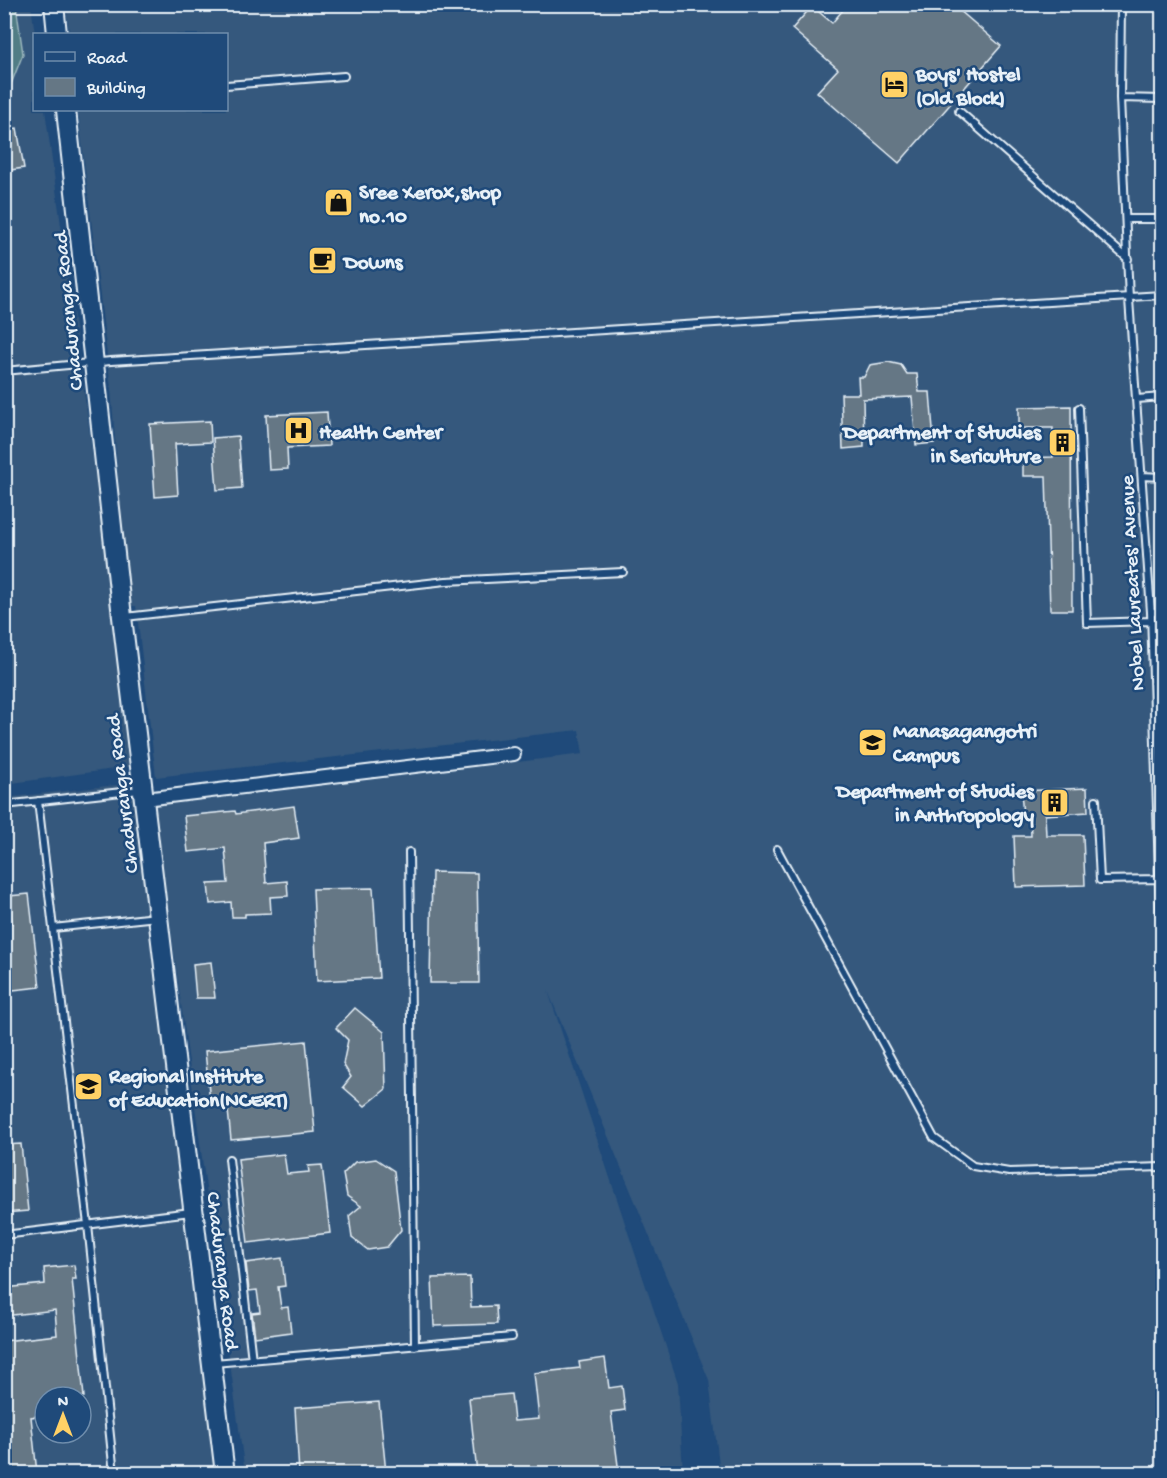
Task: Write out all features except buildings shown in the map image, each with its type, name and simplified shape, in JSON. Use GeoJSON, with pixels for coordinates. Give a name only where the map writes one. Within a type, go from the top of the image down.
{"type":"FeatureCollection","features":[{"type":"Feature","properties":{"kind":"street"},"geometry":{"type":"LineString","coordinates":[[54,4],[57,33]]}},
{"type":"Feature","properties":{"kind":"street","name":"Chaduranga Road"},"geometry":{"type":"LineString","coordinates":[[66,111],[122,617],[225,1473]]}},
{"type":"Feature","properties":{"kind":"street"},"geometry":{"type":"LineString","coordinates":[[144,794],[514,754]]}},
{"type":"Feature","properties":{"kind":"lane","name":"Nobel Laureates' Avenue"},"geometry":{"type":"LineString","coordinates":[[1121,4],[1120,98],[1130,299],[1151,612],[1160,836],[1162,973]]}},
{"type":"Feature","properties":{"kind":"lane"},"geometry":{"type":"LineString","coordinates":[[228,85],[344,76]]}},
{"type":"Feature","properties":{"kind":"lane"},"geometry":{"type":"LineString","coordinates":[[1120,98],[1162,99]]}},
{"type":"Feature","properties":{"kind":"lane"},"geometry":{"type":"LineString","coordinates":[[959,111],[1128,259]]}},
{"type":"Feature","properties":{"kind":"lane"},"geometry":{"type":"LineString","coordinates":[[1126,219],[1162,219]]}},
{"type":"Feature","properties":{"kind":"lane"},"geometry":{"type":"LineString","coordinates":[[4,371],[95,363],[1130,299],[1162,295]]}},
{"type":"Feature","properties":{"kind":"lane"},"geometry":{"type":"LineString","coordinates":[[1137,399],[1162,397]]}},
{"type":"Feature","properties":{"kind":"lane"},"geometry":{"type":"LineString","coordinates":[[1079,408],[1087,623],[1151,621]]}},
{"type":"Feature","properties":{"kind":"lane"},"geometry":{"type":"LineString","coordinates":[[1142,476],[1162,477]]}},
{"type":"Feature","properties":{"kind":"lane"},"geometry":{"type":"LineString","coordinates":[[122,617],[446,581],[623,572]]}},
{"type":"Feature","properties":{"kind":"lane"},"geometry":{"type":"LineString","coordinates":[[1151,612],[1162,612]]}},
{"type":"Feature","properties":{"kind":"lane"},"geometry":{"type":"LineString","coordinates":[[4,805],[144,794]]}},
{"type":"Feature","properties":{"kind":"lane"},"geometry":{"type":"LineString","coordinates":[[1096,800],[1100,880],[1160,879]]}},
{"type":"Feature","properties":{"kind":"lane"},"geometry":{"type":"LineString","coordinates":[[38,801],[88,1225],[114,1473]]}},
{"type":"Feature","properties":{"kind":"lane"},"geometry":{"type":"LineString","coordinates":[[777,849],[934,1137],[973,1166],[1009,1172],[1162,1167]]}},
{"type":"Feature","properties":{"kind":"lane"},"geometry":{"type":"LineString","coordinates":[[409,852],[415,1346]]}},
{"type":"Feature","properties":{"kind":"lane"},"geometry":{"type":"LineString","coordinates":[[53,928],[158,917]]}},
{"type":"Feature","properties":{"kind":"lane"},"geometry":{"type":"LineString","coordinates":[[229,1159],[252,1360]]}},
{"type":"Feature","properties":{"kind":"lane"},"geometry":{"type":"LineString","coordinates":[[4,1235],[194,1212]]}},
{"type":"Feature","properties":{"kind":"lane"},"geometry":{"type":"LineString","coordinates":[[213,1363],[512,1337]]}},
{"type":"Feature","properties":{"kind":"shaded area"},"geometry":{"type":"Polygon","coordinates":[[[4,5],[31,5],[35,33],[33,33],[33,111],[45,111],[136,766],[5,784],[4,5]]]}},
{"type":"Feature","properties":{"kind":"shaded area","name":"Manasagangotri Campus"},"geometry":{"type":"Polygon","coordinates":[[[66,5],[1162,5],[1162,1473],[720,1473],[709,1380],[548,991],[678,1383],[683,1473],[245,1473],[154,806],[583,754],[579,730],[156,777],[136,606],[128,606],[111,389],[78,111],[228,111],[228,33],[69,33],[66,5]]]}},
{"type":"Feature","properties":{"kind":"shaded area","name":"Regional Institute of Education(NCERT)"},"geometry":{"type":"Polygon","coordinates":[[[133,783],[220,1473],[5,1473],[4,798],[133,783]]]}},
{"type":"Feature","properties":{"kind":"green space"},"geometry":{"type":"Polygon","coordinates":[[[4,5],[16,5],[23,54],[11,84],[5,85],[4,5]]]}},
{"type":"Feature","properties":{"kind":"place","name":"Boys' Hostel (Old Block)"},"geometry":{"type":"Point","coordinates":[895,85]}},
{"type":"Feature","properties":{"kind":"place","name":"Sree Xerox,shop no.10"},"geometry":{"type":"Point","coordinates":[338,203]}},
{"type":"Feature","properties":{"kind":"place","name":"Downs"},"geometry":{"type":"Point","coordinates":[323,261]}},
{"type":"Feature","properties":{"kind":"place","name":"Health Center"},"geometry":{"type":"Point","coordinates":[298,431]}},
{"type":"Feature","properties":{"kind":"place","name":"Department of Studies in Sericulture"},"geometry":{"type":"Point","coordinates":[1062,443]}},
{"type":"Feature","properties":{"kind":"place","name":"Manasagangotri Campus"},"geometry":{"type":"Point","coordinates":[872,742]}},
{"type":"Feature","properties":{"kind":"place","name":"Department of Studies in Anthropology"},"geometry":{"type":"Point","coordinates":[1055,802]}},
{"type":"Feature","properties":{"kind":"place","name":"Regional Institute of Education(NCERT)"},"geometry":{"type":"Point","coordinates":[88,1087]}}]}
